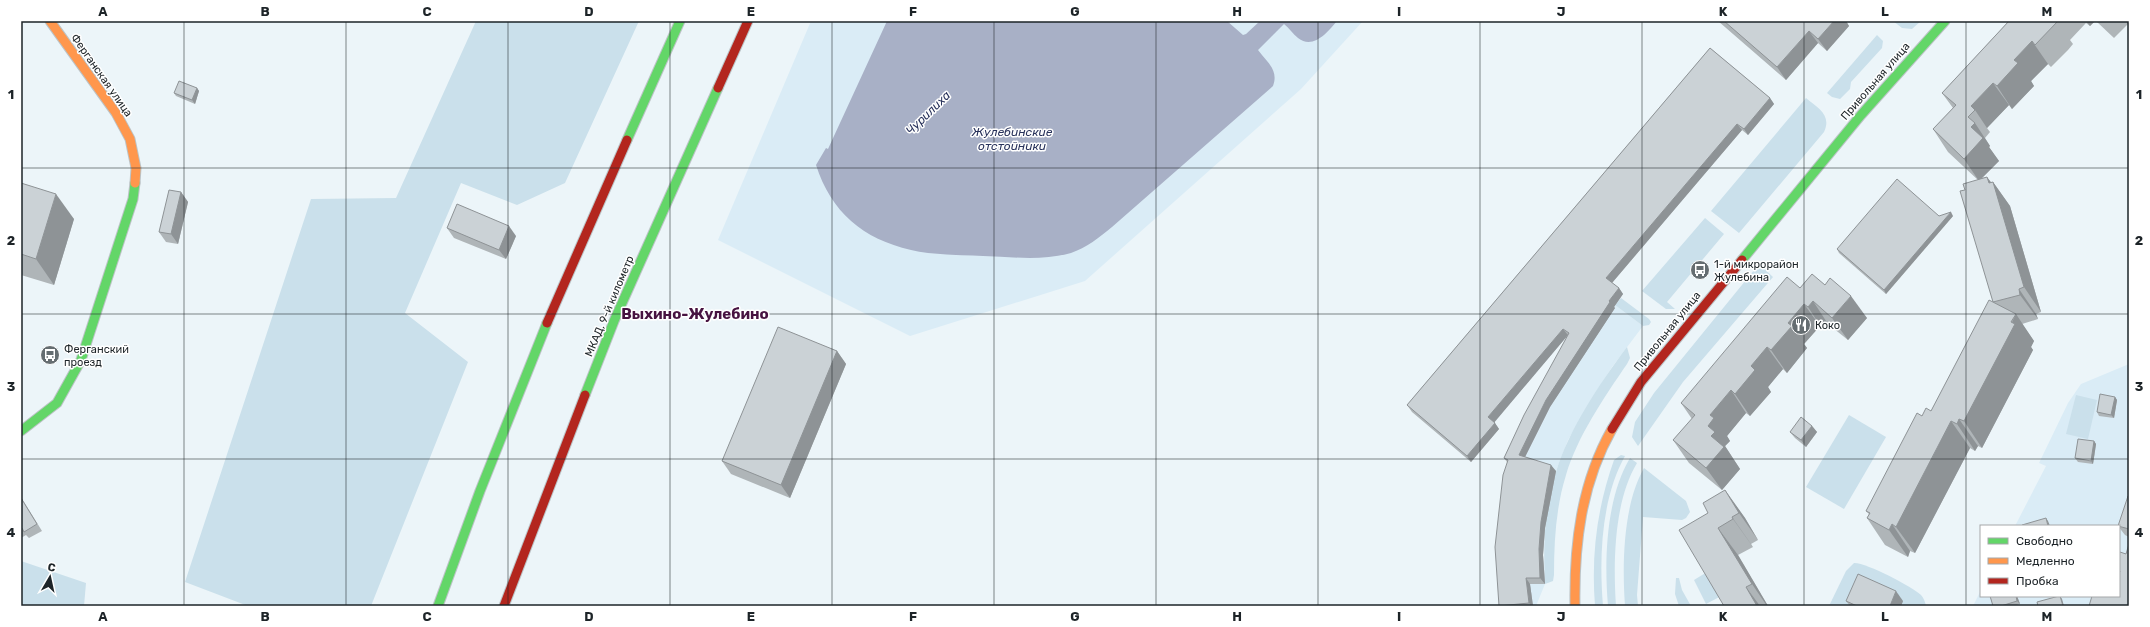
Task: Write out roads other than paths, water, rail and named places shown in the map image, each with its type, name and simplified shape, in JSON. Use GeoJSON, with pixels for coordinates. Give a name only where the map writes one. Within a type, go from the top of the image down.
{"type":"FeatureCollection","features":[{"type":"Feature","properties":{"kind":"main road","name":"Ферганская улица"},"geometry":{"type":"LineString","coordinates":[[21,431],[57,403],[81,360],[132,199],[136,168],[130,139],[116,113],[50,21]]}},
{"type":"Feature","properties":{"kind":"main road"},"geometry":{"type":"LineString","coordinates":[[438,606],[480,491],[557,297],[680,21]]}},
{"type":"Feature","properties":{"kind":"main road","name":"МКАД, 9-й километр"},"geometry":{"type":"LineString","coordinates":[[504,606],[538,513],[614,321],[748,21]]}},
{"type":"Feature","properties":{"kind":"main road","name":"Привольная улица"},"geometry":{"type":"LineString","coordinates":[[1575,606],[1576,557],[1583,503],[1599,453],[1622,409],[1641,382],[1856,120],[1945,21]]}},
{"type":"Feature","properties":{"kind":"water","name":"Жулебинские отстойники"},"geometry":{"type":"Polygon","coordinates":[[[887,21],[1227,21],[1243,35],[1260,21],[1337,21],[1320,38],[1309,42],[1298,38],[1284,24],[1258,50],[1271,66],[1274,75],[1273,86],[1103,235],[1093,242],[1071,253],[1050,257],[1027,258],[937,254],[919,252],[894,245],[878,239],[864,231],[840,210],[830,197],[822,182],[816,165],[826,148],[828,149],[887,21]]]}},
{"type":"Feature","properties":{"kind":"place","name":"1-й микрорайон Жулебина"},"geometry":{"type":"Point","coordinates":[1700,270]}},
{"type":"Feature","properties":{"kind":"place","name":"Коко"},"geometry":{"type":"Point","coordinates":[1801,325]}},
{"type":"Feature","properties":{"kind":"place","name":"Ферганский проезд"},"geometry":{"type":"Point","coordinates":[50,355]}},
{"type":"Feature","properties":{"kind":"district","name":"Выхино-Жулебино"},"geometry":{"type":"Point","coordinates":[695,314]}},
{"type":"Feature","properties":{"kind":"water label","name":"Чурилиха"},"geometry":{"type":"Point","coordinates":[928,113]}}]}
